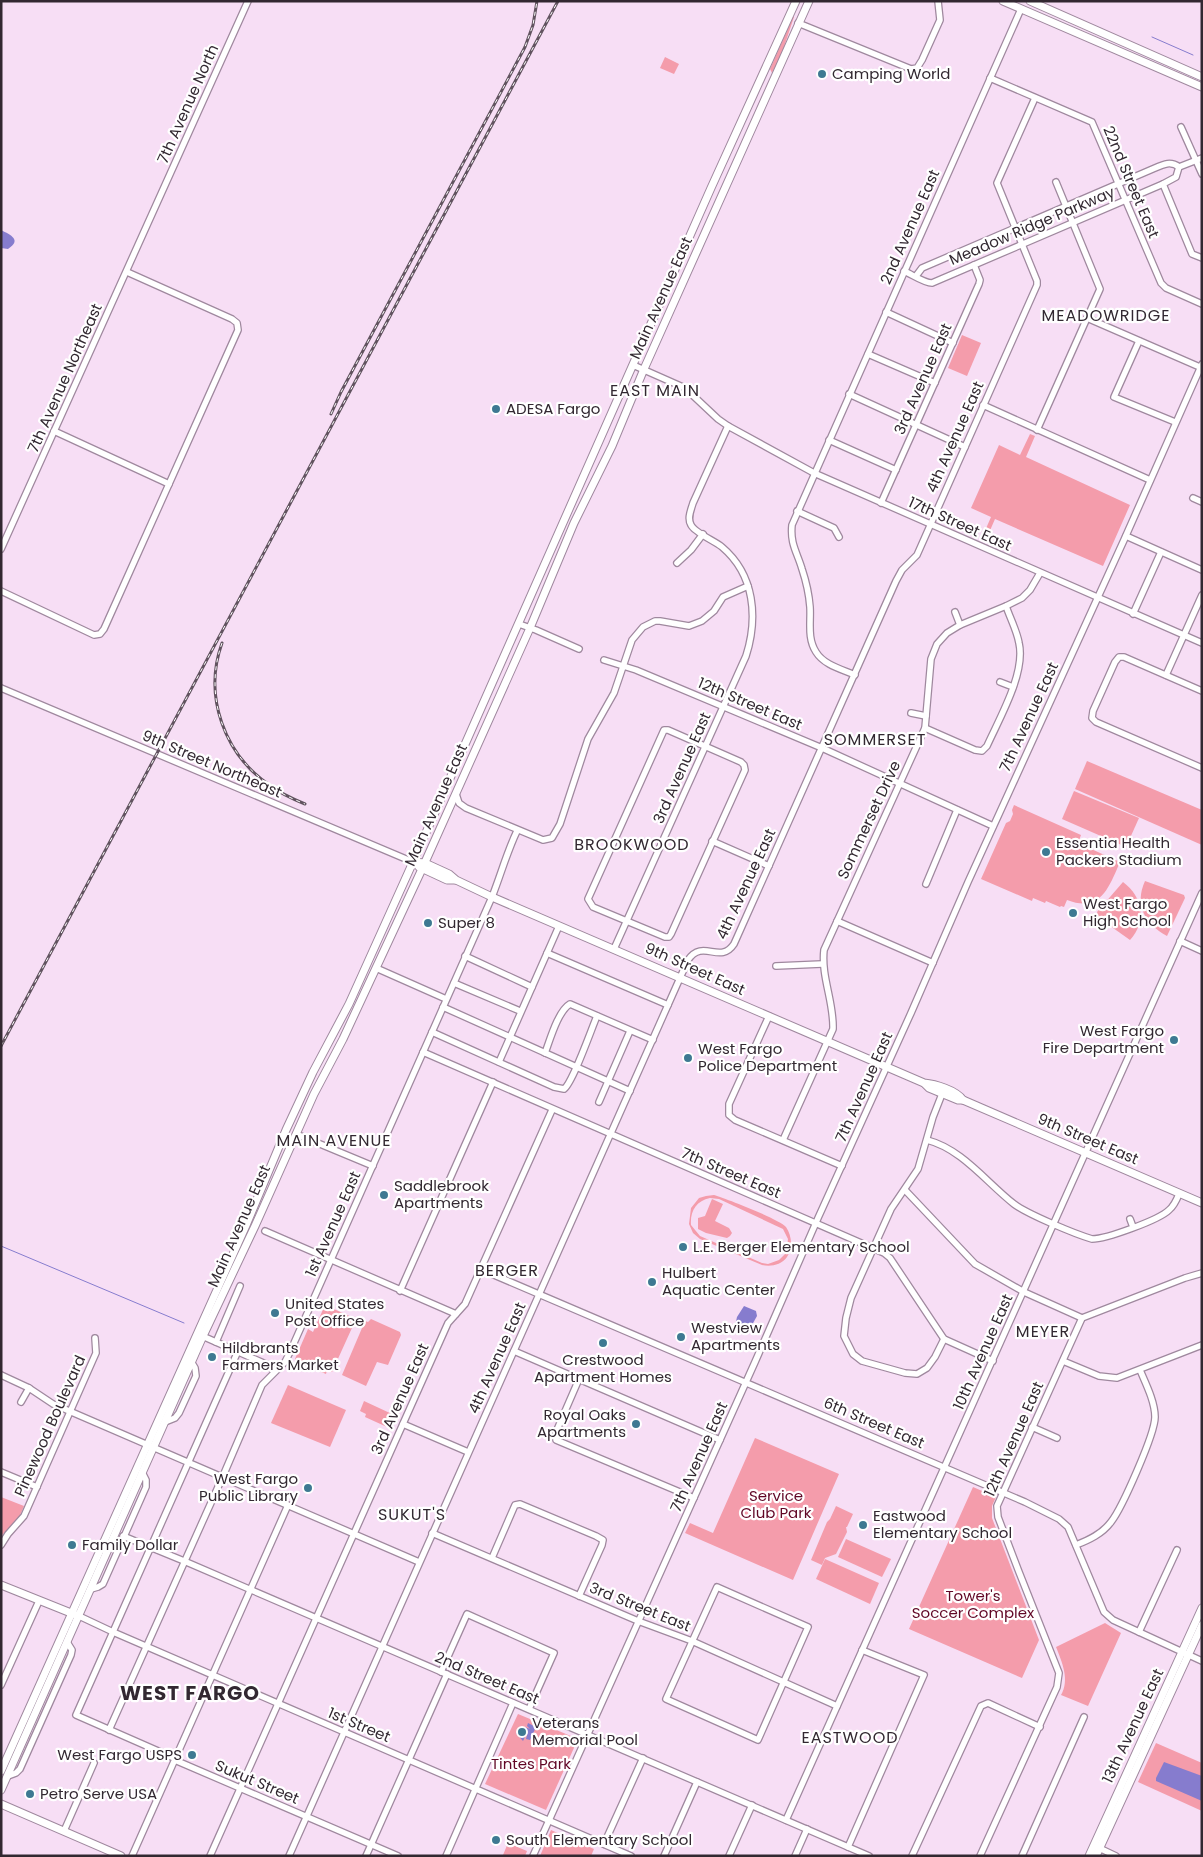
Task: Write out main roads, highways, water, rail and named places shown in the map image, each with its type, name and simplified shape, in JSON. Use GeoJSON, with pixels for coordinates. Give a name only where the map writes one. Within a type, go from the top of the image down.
{"type":"FeatureCollection","features":[{"type":"Feature","properties":{"kind":"main road","name":"Main Avenue East"},"geometry":{"type":"LineString","coordinates":[[75,1614],[200,1334],[308,1083],[349,1004],[387,920],[796,1]]}},
{"type":"Feature","properties":{"kind":"main road","name":"Main Avenue East"},"geometry":{"type":"LineString","coordinates":[[75,1614],[91,1589],[142,1472],[150,1445],[165,1422],[192,1363],[200,1334],[255,1226],[326,1069],[343,1039],[424,866],[574,524],[612,446],[644,369],[809,1]]}},
{"type":"Feature","properties":{"kind":"main road"},"geometry":{"type":"LineString","coordinates":[[1003,1],[1202,87]]}},
{"type":"Feature","properties":{"kind":"main road"},"geometry":{"type":"LineString","coordinates":[[1030,1],[1202,77]]}},
{"type":"Feature","properties":{"kind":"main road"},"geometry":{"type":"LineString","coordinates":[[757,115],[758,105],[767,88],[769,78],[766,70]]}},
{"type":"Feature","properties":{"kind":"main road"},"geometry":{"type":"LineString","coordinates":[[739,158],[735,154],[735,148],[746,123],[744,115]]}},
{"type":"Feature","properties":{"kind":"main road","name":"9th Street East"},"geometry":{"type":"LineString","coordinates":[[413,862],[424,866],[446,880],[456,880],[886,1067],[924,1083],[945,1089],[960,1096],[963,1100]]}},
{"type":"Feature","properties":{"kind":"main road"},"geometry":{"type":"LineString","coordinates":[[376,968],[373,961],[385,932],[387,920]]}},
{"type":"Feature","properties":{"kind":"main road"},"geometry":{"type":"LineString","coordinates":[[296,1134],[294,1125],[306,1095],[308,1083]]}},
{"type":"Feature","properties":{"kind":"main road","name":"9th Street East"},"geometry":{"type":"LineString","coordinates":[[924,1083],[929,1088],[942,1094],[963,1100],[1202,1203]]}},
{"type":"Feature","properties":{"kind":"main road"},"geometry":{"type":"LineString","coordinates":[[1,1585],[75,1614]]}},
{"type":"Feature","properties":{"kind":"main road","name":"13th Avenue East"},"geometry":{"type":"LineString","coordinates":[[1089,1856],[1096,1847],[1185,1654],[1202,1608]]}},
{"type":"Feature","properties":{"kind":"main road"},"geometry":{"type":"LineString","coordinates":[[1,1790],[67,1642],[75,1614]]}},
{"type":"Feature","properties":{"kind":"main road"},"geometry":{"type":"LineString","coordinates":[[1,1771],[75,1614]]}},
{"type":"Feature","properties":{"kind":"main road","name":"13th Avenue East"},"geometry":{"type":"LineString","coordinates":[[1185,1654],[1202,1625]]}},
{"type":"Feature","properties":{"kind":"main road"},"geometry":{"type":"LineString","coordinates":[[1,1804],[121,1856]]}},
{"type":"Feature","properties":{"kind":"main road","name":"13th Avenue East"},"geometry":{"type":"LineString","coordinates":[[1096,1847],[1096,1856]]}},
{"type":"Feature","properties":{"kind":"waterway"},"geometry":{"type":"LineString","coordinates":[[1152,37],[1193,55]]}},
{"type":"Feature","properties":{"kind":"waterway"},"geometry":{"type":"LineString","coordinates":[[1,1246],[184,1323]]}},
{"type":"Feature","properties":{"kind":"railway"},"geometry":{"type":"LineString","coordinates":[[331,414],[525,47],[533,25],[537,1]]}},
{"type":"Feature","properties":{"kind":"railway"},"geometry":{"type":"LineString","coordinates":[[1,1046],[558,1]]}},
{"type":"Feature","properties":{"kind":"railway"},"geometry":{"type":"LineString","coordinates":[[222,643],[215,683],[222,723],[230,741],[241,758],[255,773],[279,791],[305,804]]}},
{"type":"Feature","properties":{"kind":"place","name":"Camping World"},"geometry":{"type":"Point","coordinates":[822,74]}},
{"type":"Feature","properties":{"kind":"place","name":"ADESA Fargo"},"geometry":{"type":"Point","coordinates":[496,409]}},
{"type":"Feature","properties":{"kind":"place","name":"Essentia Health Packers Stadium"},"geometry":{"type":"Point","coordinates":[1046,852]}},
{"type":"Feature","properties":{"kind":"place","name":"West Fargo High School"},"geometry":{"type":"Point","coordinates":[1073,913]}},
{"type":"Feature","properties":{"kind":"place","name":"Super 8"},"geometry":{"type":"Point","coordinates":[428,923]}},
{"type":"Feature","properties":{"kind":"place","name":"West Fargo Fire Department"},"geometry":{"type":"Point","coordinates":[1174,1040]}},
{"type":"Feature","properties":{"kind":"place","name":"West Fargo Police Department"},"geometry":{"type":"Point","coordinates":[688,1058]}},
{"type":"Feature","properties":{"kind":"place","name":"Saddlebrook Apartments"},"geometry":{"type":"Point","coordinates":[384,1195]}},
{"type":"Feature","properties":{"kind":"place","name":"L.E. Berger Elementary School"},"geometry":{"type":"Point","coordinates":[683,1247]}},
{"type":"Feature","properties":{"kind":"place","name":"Hulbert Aquatic Center"},"geometry":{"type":"Point","coordinates":[652,1282]}},
{"type":"Feature","properties":{"kind":"place","name":"United States Post Office"},"geometry":{"type":"Point","coordinates":[275,1313]}},
{"type":"Feature","properties":{"kind":"place","name":"Westview Apartments"},"geometry":{"type":"Point","coordinates":[681,1337]}},
{"type":"Feature","properties":{"kind":"place","name":"Crestwood Apartment Homes"},"geometry":{"type":"Point","coordinates":[603,1343]}},
{"type":"Feature","properties":{"kind":"place","name":"Hildbrants Farmers Market"},"geometry":{"type":"Point","coordinates":[212,1357]}},
{"type":"Feature","properties":{"kind":"place","name":"Royal Oaks Apartments"},"geometry":{"type":"Point","coordinates":[636,1424]}},
{"type":"Feature","properties":{"kind":"place","name":"West Fargo Public Library"},"geometry":{"type":"Point","coordinates":[308,1488]}},
{"type":"Feature","properties":{"kind":"place","name":"Eastwood Elementary School"},"geometry":{"type":"Point","coordinates":[863,1525]}},
{"type":"Feature","properties":{"kind":"place","name":"Family Dollar"},"geometry":{"type":"Point","coordinates":[72,1545]}},
{"type":"Feature","properties":{"kind":"place","name":"Veterans Memorial Pool"},"geometry":{"type":"Point","coordinates":[522,1732]}},
{"type":"Feature","properties":{"kind":"place","name":"West Fargo USPS"},"geometry":{"type":"Point","coordinates":[192,1755]}},
{"type":"Feature","properties":{"kind":"place","name":"Petro Serve USA"},"geometry":{"type":"Point","coordinates":[30,1794]}},
{"type":"Feature","properties":{"kind":"place","name":"South Elementary School"},"geometry":{"type":"Point","coordinates":[496,1840]}},
{"type":"Feature","properties":{"kind":"district","name":"MEADOWRIDGE"},"geometry":{"type":"Point","coordinates":[1106,315]}},
{"type":"Feature","properties":{"kind":"district","name":"EAST MAIN"},"geometry":{"type":"Point","coordinates":[655,390]}},
{"type":"Feature","properties":{"kind":"district","name":"SOMMERSET"},"geometry":{"type":"Point","coordinates":[875,739]}},
{"type":"Feature","properties":{"kind":"district","name":"BROOKWOOD"},"geometry":{"type":"Point","coordinates":[632,844]}},
{"type":"Feature","properties":{"kind":"district","name":"MAIN AVENUE"},"geometry":{"type":"Point","coordinates":[334,1140]}},
{"type":"Feature","properties":{"kind":"district","name":"BERGER"},"geometry":{"type":"Point","coordinates":[507,1270]}},
{"type":"Feature","properties":{"kind":"district","name":"MEYER"},"geometry":{"type":"Point","coordinates":[1043,1331]}},
{"type":"Feature","properties":{"kind":"district","name":"SUKUT'S"},"geometry":{"type":"Point","coordinates":[412,1514]}},
{"type":"Feature","properties":{"kind":"district","name":"WEST FARGO"},"geometry":{"type":"Point","coordinates":[190,1693]}},
{"type":"Feature","properties":{"kind":"district","name":"EASTWOOD"},"geometry":{"type":"Point","coordinates":[850,1737]}},
{"type":"Feature","properties":{"kind":"park label","name":"Service Club Park"},"geometry":{"type":"Point","coordinates":[776,1504]}},
{"type":"Feature","properties":{"kind":"park label","name":"Tower's Soccer Complex"},"geometry":{"type":"Point","coordinates":[973,1604]}},
{"type":"Feature","properties":{"kind":"park label","name":"Tintes Park"},"geometry":{"type":"Point","coordinates":[531,1764]}}]}
